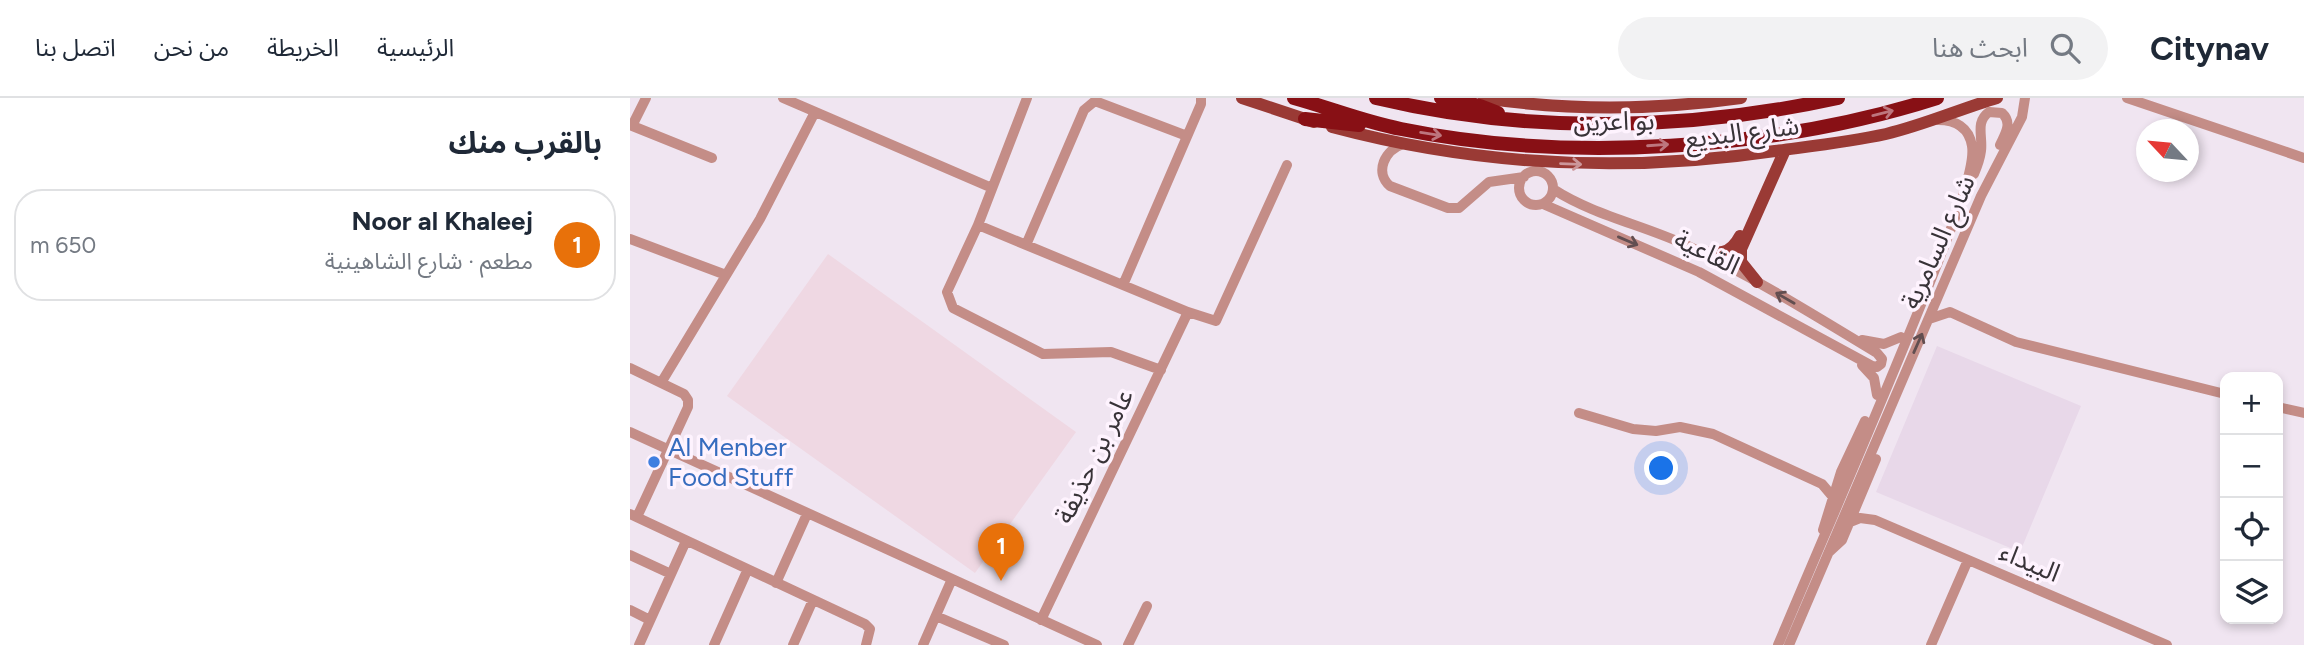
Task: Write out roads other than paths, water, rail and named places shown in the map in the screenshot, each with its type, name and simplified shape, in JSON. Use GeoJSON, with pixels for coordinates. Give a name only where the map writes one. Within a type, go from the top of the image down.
{"type":"FeatureCollection","features":[{"type":"Feature","properties":{"kind":"highway","name":"بو اعرين"},"geometry":{"type":"LineString","coordinates":[[1294,98],[1402,136],[1467,138],[1555,146],[1649,145],[1796,132],[1858,120],[1937,98]]}},
{"type":"Feature","properties":{"kind":"highway","name":"بو اعرين"},"geometry":{"type":"LineString","coordinates":[[1376,98],[1430,110],[1509,119],[1604,123],[1681,121],[1838,98]]}},
{"type":"Feature","properties":{"kind":"highway"},"geometry":{"type":"LineString","coordinates":[[1441,98],[1480,106],[1509,119]]}},
{"type":"Feature","properties":{"kind":"highway"},"geometry":{"type":"LineString","coordinates":[[1304,119],[1402,136]]}},
{"type":"Feature","properties":{"kind":"main road","name":"شارع البديع"},"geometry":{"type":"LineString","coordinates":[[1241,98],[1374,138],[1402,136],[1461,155],[1539,163],[1600,165],[1677,163],[1852,141],[1889,133],[1997,98]]}},
{"type":"Feature","properties":{"kind":"main road","name":"شارع البديع"},"geometry":{"type":"LineString","coordinates":[[1484,98],[1566,106],[1648,107],[1741,98]]}},
{"type":"Feature","properties":{"kind":"main road"},"geometry":{"type":"LineString","coordinates":[[1758,282],[1741,262],[1741,249],[1785,150]]}},
{"type":"Feature","properties":{"kind":"main road"},"geometry":{"type":"LineString","coordinates":[[1699,252],[1724,253],[1740,238],[1765,176],[1763,165],[1753,155]]}},
{"type":"Feature","properties":{"kind":"street"},"geometry":{"type":"LineString","coordinates":[[646,98],[631,126],[712,158]]}},
{"type":"Feature","properties":{"kind":"street"},"geometry":{"type":"LineString","coordinates":[[1027,98],[978,225],[947,292],[953,308],[1043,354],[1111,352],[1161,370]]}},
{"type":"Feature","properties":{"kind":"street","name":"شارع السامرية"},"geometry":{"type":"LineString","coordinates":[[1825,548],[1891,406],[1985,187],[2020,122],[2025,98]]}},
{"type":"Feature","properties":{"kind":"street"},"geometry":{"type":"LineString","coordinates":[[2127,98],[2304,158]]}},
{"type":"Feature","properties":{"kind":"street"},"geometry":{"type":"LineString","coordinates":[[789,99],[992,188]]}},
{"type":"Feature","properties":{"kind":"street"},"geometry":{"type":"LineString","coordinates":[[1123,285],[1204,100]]}},
{"type":"Feature","properties":{"kind":"street"},"geometry":{"type":"LineString","coordinates":[[1026,245],[1084,110],[1091,103],[1096,101],[1187,136]]}},
{"type":"Feature","properties":{"kind":"street"},"geometry":{"type":"LineString","coordinates":[[1958,211],[1980,158],[1981,120],[1987,113],[1996,111],[2006,116],[2008,127],[1989,170],[1985,187]]}},
{"type":"Feature","properties":{"kind":"street"},"geometry":{"type":"LineString","coordinates":[[661,383],[760,219],[815,112]]}},
{"type":"Feature","properties":{"kind":"street","name":"شارع السامرية"},"geometry":{"type":"LineString","coordinates":[[1778,645],[1790,630],[1825,548],[1958,211],[1973,153],[1970,139],[1959,124],[1932,119]]}},
{"type":"Feature","properties":{"kind":"street"},"geometry":{"type":"LineString","coordinates":[[1386,155],[1402,136]]}},
{"type":"Feature","properties":{"kind":"street"},"geometry":{"type":"LineString","coordinates":[[1374,138],[1382,145],[1386,155],[1382,173],[1384,182],[1390,187],[1448,208],[1464,206],[1489,182],[1502,180],[1524,177],[1536,171],[1549,177],[1552,195],[1543,204],[1528,203],[1520,190],[1502,180]]}},
{"type":"Feature","properties":{"kind":"street"},"geometry":{"type":"LineString","coordinates":[[978,225],[1188,313],[1216,321],[1287,165]]}},
{"type":"Feature","properties":{"kind":"street"},"geometry":{"type":"LineString","coordinates":[[1520,190],[1524,177]]}},
{"type":"Feature","properties":{"kind":"street","name":"القاعية"},"geometry":{"type":"LineString","coordinates":[[1543,204],[1699,272],[1845,354],[1874,367],[1882,362],[1880,355],[1758,282],[1665,236],[1570,200],[1553,189]]}},
{"type":"Feature","properties":{"kind":"street","name":"شارع السامرية"},"geometry":{"type":"LineString","coordinates":[[1825,548],[1822,531],[1838,479],[1877,395],[1938,250],[1947,238]]}},
{"type":"Feature","properties":{"kind":"street"},"geometry":{"type":"LineString","coordinates":[[630,239],[726,275]]}},
{"type":"Feature","properties":{"kind":"street"},"geometry":{"type":"LineString","coordinates":[[1939,295],[1950,312],[2016,342],[2220,393]]}},
{"type":"Feature","properties":{"kind":"street"},"geometry":{"type":"LineString","coordinates":[[1929,319],[1950,312]]}},
{"type":"Feature","properties":{"kind":"street","name":"عامر بن حذيفة"},"geometry":{"type":"LineString","coordinates":[[1041,620],[1188,313]]}},
{"type":"Feature","properties":{"kind":"street","name":"القاعية"},"geometry":{"type":"LineString","coordinates":[[1843,333],[1878,344],[1901,337]]}},
{"type":"Feature","properties":{"kind":"street","name":"القاعية"},"geometry":{"type":"LineString","coordinates":[[1845,354],[1869,371],[1876,383],[1877,395]]}},
{"type":"Feature","properties":{"kind":"street"},"geometry":{"type":"LineString","coordinates":[[630,368],[684,394],[688,400],[688,407],[669,450],[634,515],[747,571],[864,624],[870,629],[866,645]]}},
{"type":"Feature","properties":{"kind":"street","name":"شارع السامرية"},"geometry":{"type":"LineString","coordinates":[[1825,548],[1840,542],[1850,522],[1884,433],[1891,406]]}},
{"type":"Feature","properties":{"kind":"street"},"geometry":{"type":"LineString","coordinates":[[2283,408],[2304,414]]}},
{"type":"Feature","properties":{"kind":"street"},"geometry":{"type":"LineString","coordinates":[[1579,413],[1633,429],[1656,431],[1679,427],[1713,434],[1822,484],[1833,497]]}},
{"type":"Feature","properties":{"kind":"street"},"geometry":{"type":"LineString","coordinates":[[630,432],[1097,645]]}},
{"type":"Feature","properties":{"kind":"street"},"geometry":{"type":"LineString","coordinates":[[1822,484],[1838,479]]}},
{"type":"Feature","properties":{"kind":"street","name":"البيداء"},"geometry":{"type":"LineString","coordinates":[[1859,501],[1866,513],[1875,520],[2167,645]]}},
{"type":"Feature","properties":{"kind":"street"},"geometry":{"type":"LineString","coordinates":[[776,583],[807,513]]}},
{"type":"Feature","properties":{"kind":"street","name":"البيداء"},"geometry":{"type":"LineString","coordinates":[[1850,522],[1863,518],[1875,520]]}},
{"type":"Feature","properties":{"kind":"street"},"geometry":{"type":"LineString","coordinates":[[639,645],[686,541]]}},
{"type":"Feature","properties":{"kind":"street"},"geometry":{"type":"LineString","coordinates":[[630,555],[671,573]]}},
{"type":"Feature","properties":{"kind":"street"},"geometry":{"type":"LineString","coordinates":[[1931,645],[1968,561]]}},
{"type":"Feature","properties":{"kind":"street"},"geometry":{"type":"LineString","coordinates":[[714,645],[747,571]]}},
{"type":"Feature","properties":{"kind":"street"},"geometry":{"type":"LineString","coordinates":[[923,645],[951,579]]}},
{"type":"Feature","properties":{"kind":"street"},"geometry":{"type":"LineString","coordinates":[[793,645],[813,600]]}},
{"type":"Feature","properties":{"kind":"street"},"geometry":{"type":"LineString","coordinates":[[1128,645],[1147,606]]}},
{"type":"Feature","properties":{"kind":"street"},"geometry":{"type":"LineString","coordinates":[[630,610],[650,620]]}},
{"type":"Feature","properties":{"kind":"street"},"geometry":{"type":"LineString","coordinates":[[936,615],[1004,645]]}},
{"type":"Feature","properties":{"kind":"street","name":"شارع السامرية"},"geometry":{"type":"LineString","coordinates":[[1789,645],[1790,630]]}},
{"type":"Feature","properties":{"kind":"place","name":"Al Menber Food Stuff"},"geometry":{"type":"Point","coordinates":[654,462]}},
{"type":"Feature","properties":{"kind":"place","name":"Noor al Khaleej"},"geometry":{"type":"Point","coordinates":[1001,581]}}]}
